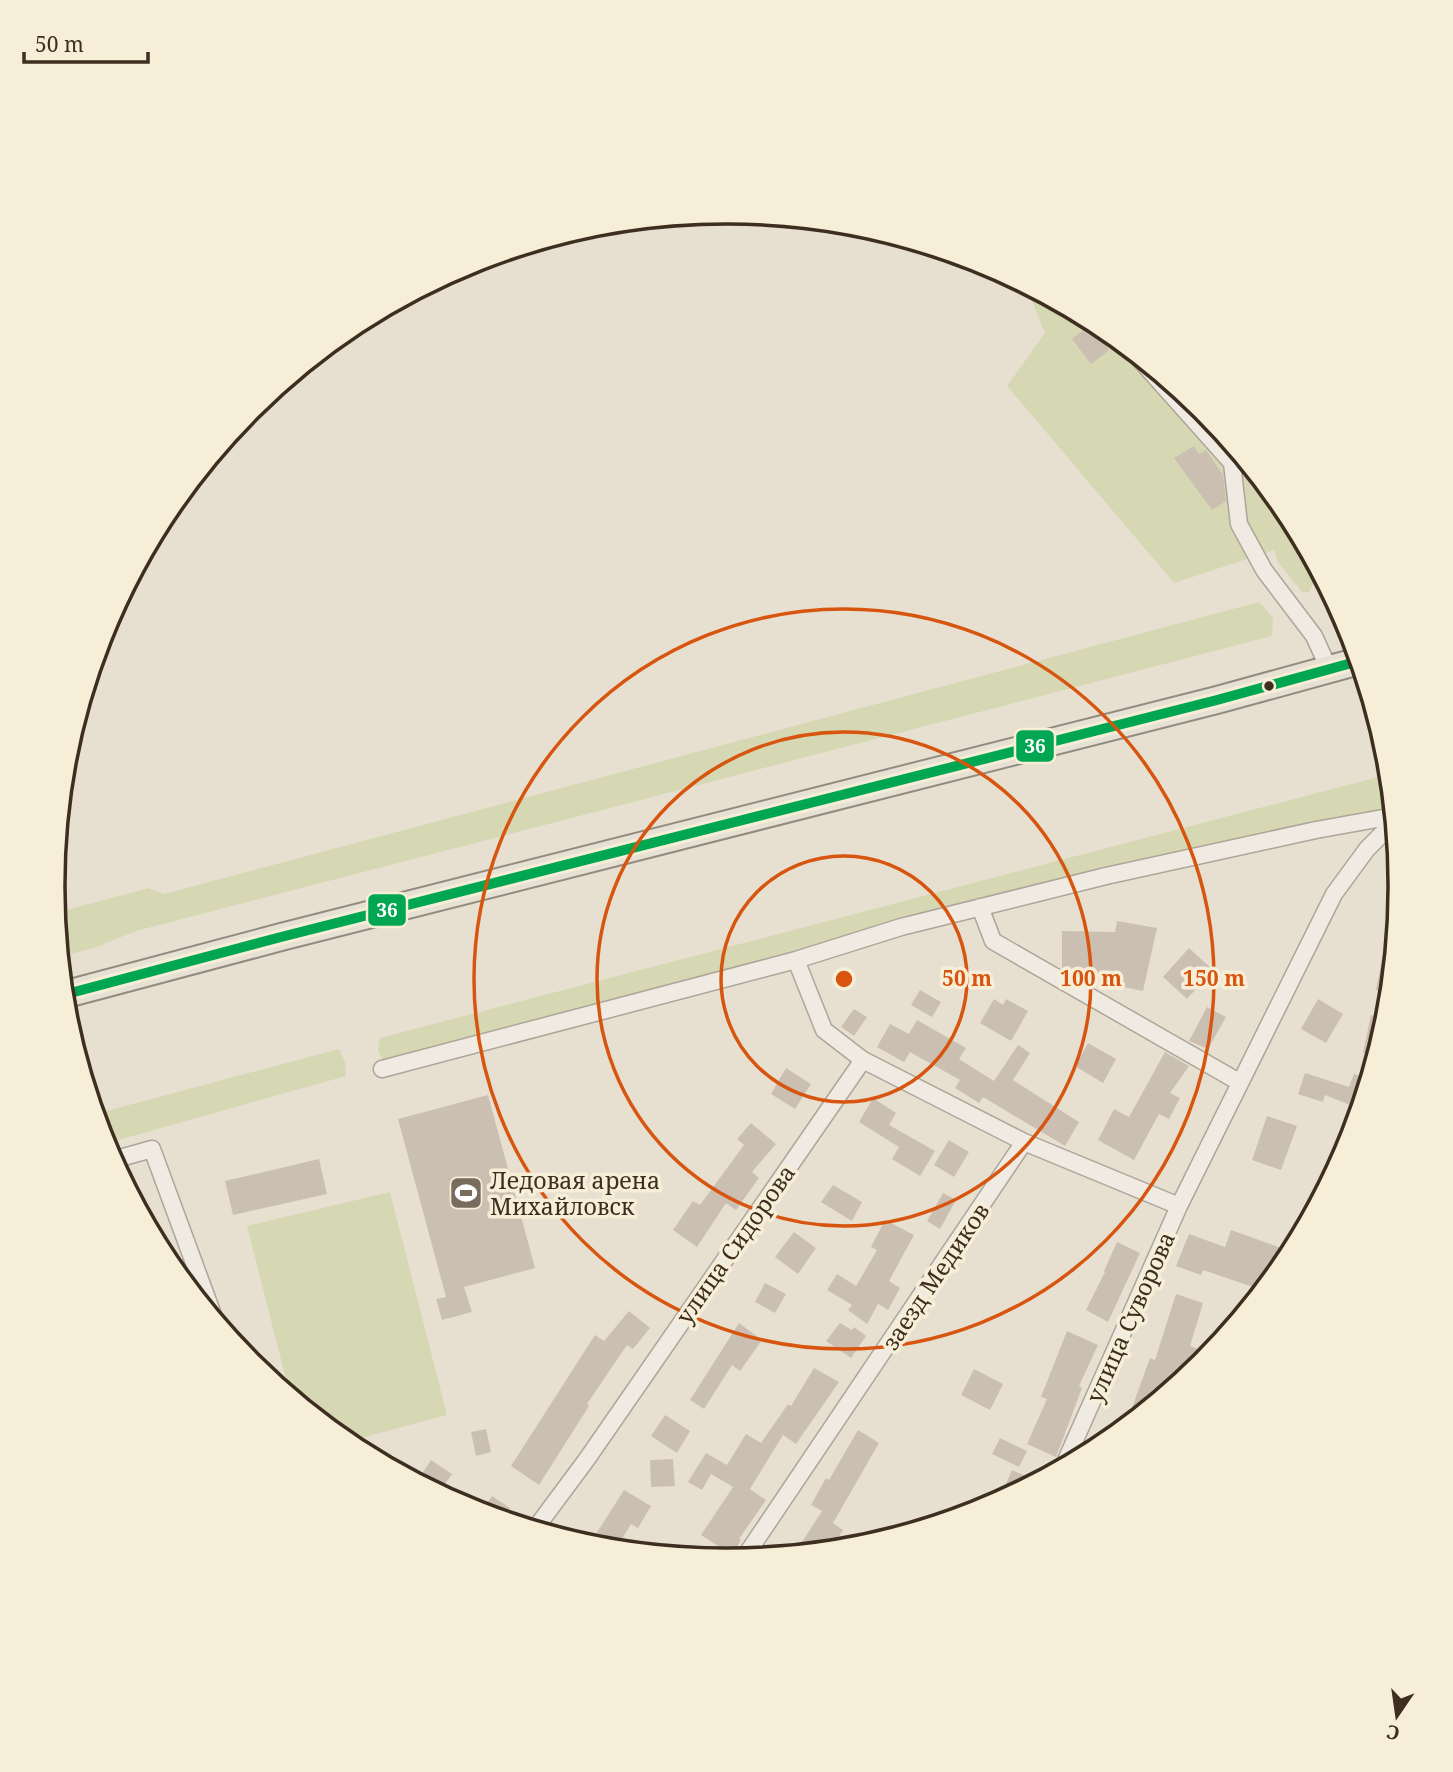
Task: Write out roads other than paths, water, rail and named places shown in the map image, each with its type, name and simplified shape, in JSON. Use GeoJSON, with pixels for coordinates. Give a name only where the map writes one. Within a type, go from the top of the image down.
{"type":"FeatureCollection","features":[{"type":"Feature","properties":{"kind":"main road"},"geometry":{"type":"LineString","coordinates":[[73,992],[1349,664]]}},
{"type":"Feature","properties":{"kind":"street"},"geometry":{"type":"LineString","coordinates":[[1236,464],[1239,524],[1264,570],[1314,636],[1329,669]]}},
{"type":"Feature","properties":{"kind":"street"},"geometry":{"type":"LineString","coordinates":[[382,1069],[796,960],[901,927],[980,907],[1106,876],[1385,818]]}},
{"type":"Feature","properties":{"kind":"street","name":"улица Суворова"},"geometry":{"type":"LineString","coordinates":[[1070,1451],[1179,1206],[1334,894],[1367,849],[1386,830]]}},
{"type":"Feature","properties":{"kind":"street"},"geometry":{"type":"LineString","coordinates":[[980,907],[993,941],[1239,1082]]}},
{"type":"Feature","properties":{"kind":"street"},"geometry":{"type":"LineString","coordinates":[[796,960],[824,1030],[863,1060],[1024,1142],[1179,1206]]}},
{"type":"Feature","properties":{"kind":"street","name":"улица Сидорова"},"geometry":{"type":"LineString","coordinates":[[541,1521],[587,1459],[863,1060]]}},
{"type":"Feature","properties":{"kind":"street","name":"заезд Медиков"},"geometry":{"type":"LineString","coordinates":[[752,1547],[1024,1142]]}},
{"type":"Feature","properties":{"kind":"street"},"geometry":{"type":"LineString","coordinates":[[123,1157],[152,1149],[206,1294]]}},
{"type":"Feature","properties":{"kind":"place","name":"Ледовая арена Михайловск"},"geometry":{"type":"Point","coordinates":[466,1193]}}]}
